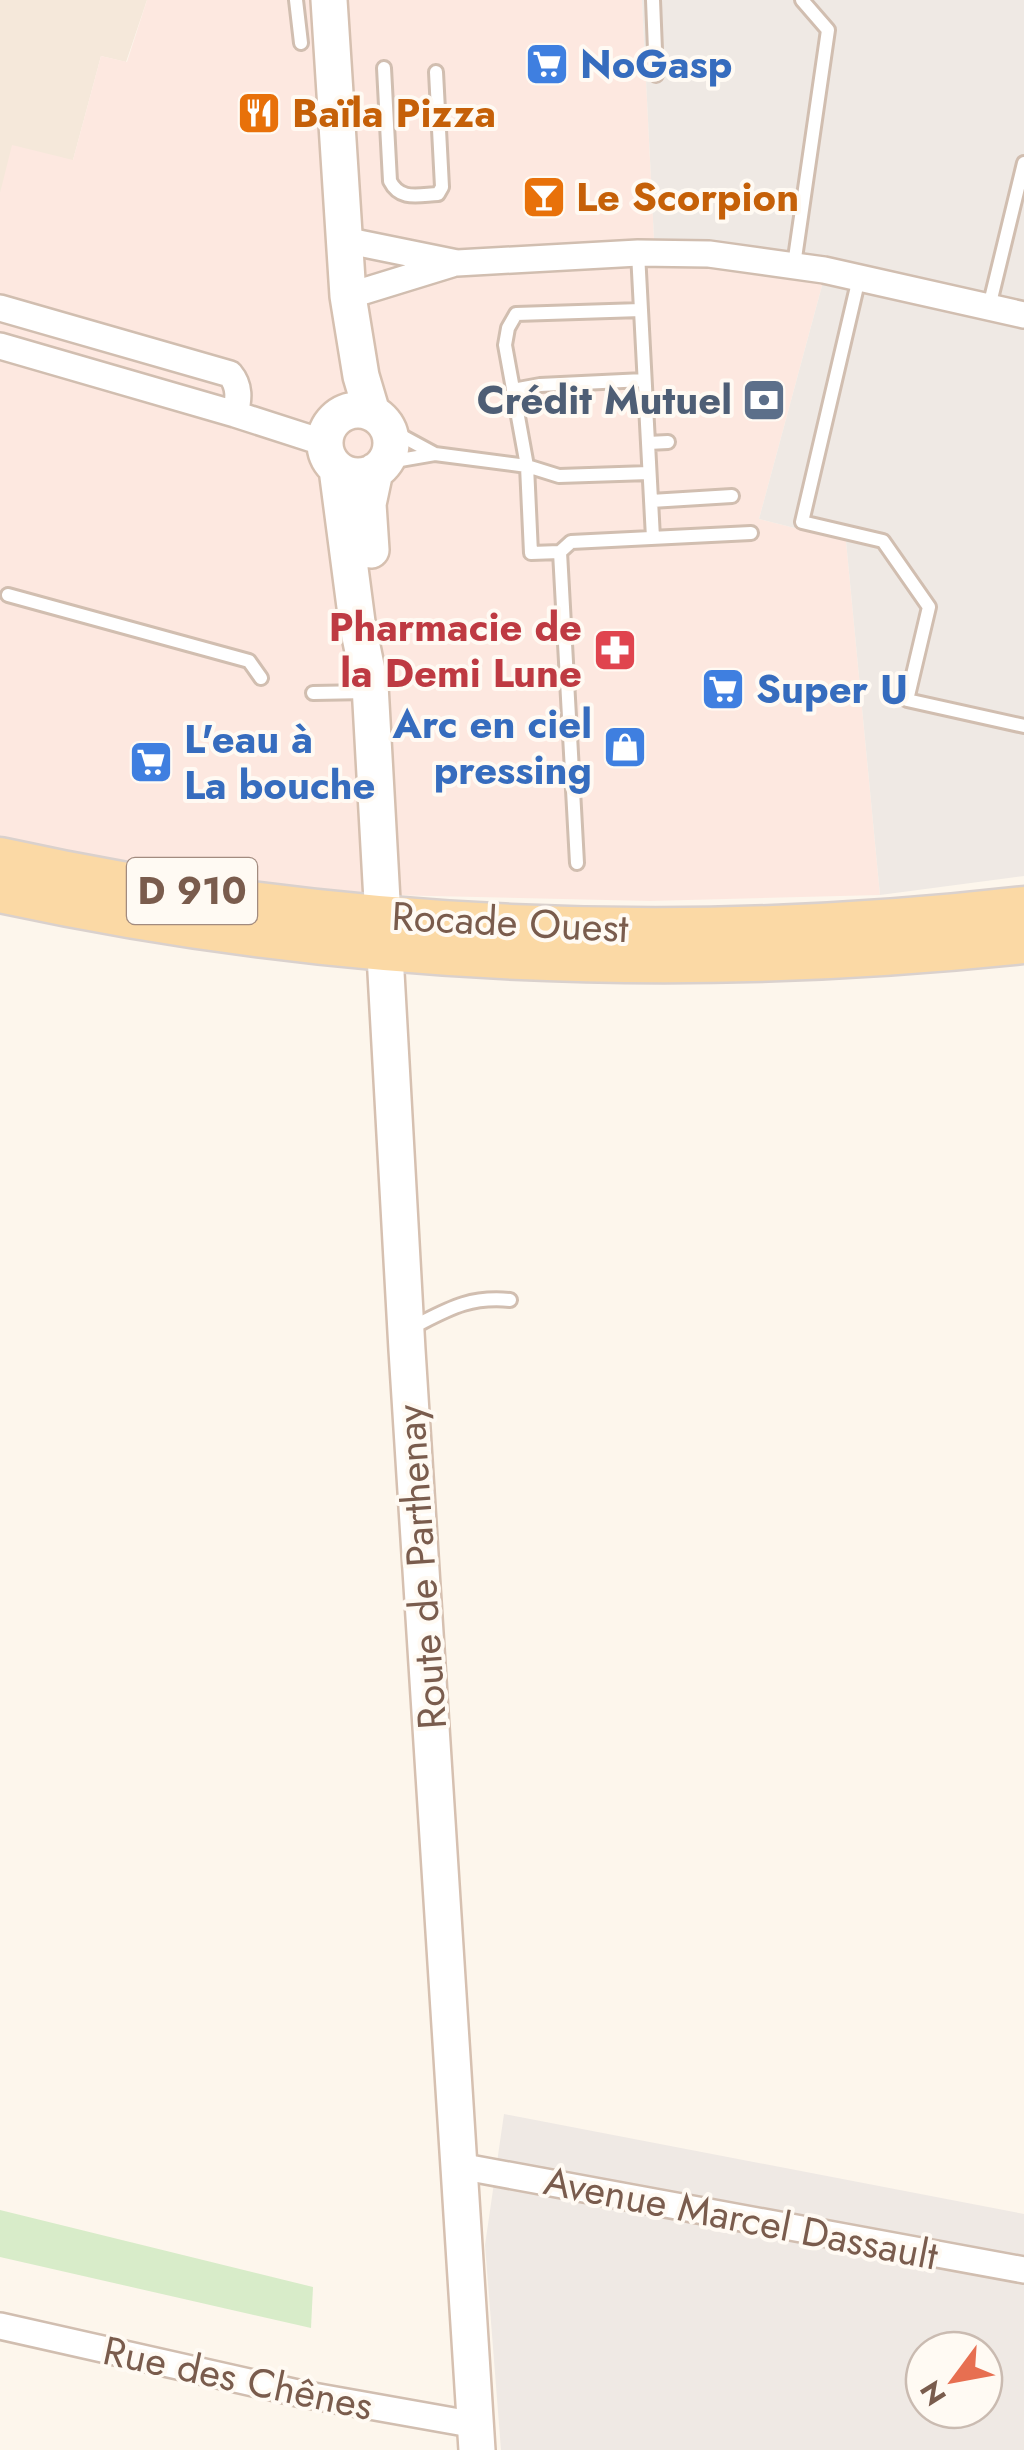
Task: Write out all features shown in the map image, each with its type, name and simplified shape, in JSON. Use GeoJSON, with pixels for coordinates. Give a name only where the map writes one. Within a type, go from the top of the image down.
{"type":"FeatureCollection","features":[{"type":"Feature","properties":{"kind":"main road","name":"Route de Parthenay"},"geometry":{"type":"LineString","coordinates":[[329,0],[348,296],[361,376],[352,434],[357,622],[370,689],[406,1330],[477,2438]]}},
{"type":"Feature","properties":{"kind":"main road"},"geometry":{"type":"LineString","coordinates":[[352,434],[355,476],[379,467]]}},
{"type":"Feature","properties":{"kind":"main road","name":"Route de Parthenay"},"geometry":{"type":"LineString","coordinates":[[370,689],[378,642],[368,504],[379,467]]}},
{"type":"Feature","properties":{"kind":"main road","name":"Rocade Ouest"},"geometry":{"type":"LineString","coordinates":[[0,858],[218,895],[386,934],[527,960],[712,963],[856,958],[1024,943]]}},
{"type":"Feature","properties":{"kind":"main road","name":"D 910"},"geometry":{"type":"LineString","coordinates":[[0,892],[104,916],[386,934]]}},
{"type":"Feature","properties":{"kind":"main road","name":"Rocade Ouest"},"geometry":{"type":"LineString","coordinates":[[386,934],[528,926],[679,930],[856,924],[1024,907]]}},
{"type":"Feature","properties":{"kind":"street"},"geometry":{"type":"LineString","coordinates":[[344,240],[457,262],[709,254],[794,265],[1024,315]]}},
{"type":"Feature","properties":{"kind":"street"},"geometry":{"type":"LineString","coordinates":[[348,296],[457,262]]}},
{"type":"Feature","properties":{"kind":"street"},"geometry":{"type":"LineString","coordinates":[[0,308],[230,374],[237,382],[239,400],[235,414]]}},
{"type":"Feature","properties":{"kind":"street"},"geometry":{"type":"LineString","coordinates":[[0,346],[235,414],[352,434]]}},
{"type":"Feature","properties":{"kind":"street","name":"Avenue Marcel Dassault"},"geometry":{"type":"LineString","coordinates":[[459,2166],[1024,2270]]}},
{"type":"Feature","properties":{"kind":"street","name":"Rue des Chênes"},"geometry":{"type":"LineString","coordinates":[[0,2326],[477,2438]]}},
{"type":"Feature","properties":{"kind":"lane"},"geometry":{"type":"LineString","coordinates":[[296,0],[300,43]]}},
{"type":"Feature","properties":{"kind":"lane"},"geometry":{"type":"LineString","coordinates":[[654,0],[656,75]]}},
{"type":"Feature","properties":{"kind":"lane"},"geometry":{"type":"LineString","coordinates":[[794,265],[828,30],[802,0]]}},
{"type":"Feature","properties":{"kind":"lane"},"geometry":{"type":"LineString","coordinates":[[384,68],[390,180],[404,196],[438,194],[442,187],[436,72]]}},
{"type":"Feature","properties":{"kind":"lane"},"geometry":{"type":"LineString","coordinates":[[990,307],[1024,163]]}},
{"type":"Feature","properties":{"kind":"lane"},"geometry":{"type":"LineString","coordinates":[[638,254],[653,538]]}},
{"type":"Feature","properties":{"kind":"lane"},"geometry":{"type":"LineString","coordinates":[[859,278],[802,522],[883,541],[928,607],[907,700],[1024,726]]}},
{"type":"Feature","properties":{"kind":"lane"},"geometry":{"type":"LineString","coordinates":[[641,310],[516,314],[508,328],[506,344],[526,466],[531,553],[560,552],[571,542],[751,532]]}},
{"type":"Feature","properties":{"kind":"lane"},"geometry":{"type":"LineString","coordinates":[[512,390],[644,380]]}},
{"type":"Feature","properties":{"kind":"lane"},"geometry":{"type":"LineString","coordinates":[[352,434],[436,454],[526,466],[559,476],[649,473]]}},
{"type":"Feature","properties":{"kind":"lane"},"geometry":{"type":"LineString","coordinates":[[648,443],[668,442]]}},
{"type":"Feature","properties":{"kind":"lane"},"geometry":{"type":"LineString","coordinates":[[379,467],[436,454]]}},
{"type":"Feature","properties":{"kind":"lane"},"geometry":{"type":"LineString","coordinates":[[651,502],[732,496]]}},
{"type":"Feature","properties":{"kind":"lane"},"geometry":{"type":"LineString","coordinates":[[560,552],[577,863]]}},
{"type":"Feature","properties":{"kind":"lane"},"geometry":{"type":"LineString","coordinates":[[8,596],[250,661],[261,678]]}},
{"type":"Feature","properties":{"kind":"lane"},"geometry":{"type":"LineString","coordinates":[[313,692],[370,689]]}},
{"type":"Feature","properties":{"kind":"lane"},"geometry":{"type":"LineString","coordinates":[[406,1330],[460,1303],[481,1297],[510,1300]]}},
{"type":"Feature","properties":{"kind":"shaded area"},"geometry":{"type":"Polygon","coordinates":[[[0,0],[147,0],[126,62],[101,56],[73,160],[0,193],[0,0]]]}},
{"type":"Feature","properties":{"kind":"shaded area"},"geometry":{"type":"Polygon","coordinates":[[[147,0],[642,0],[654,239],[830,256],[759,519],[846,541],[880,895],[650,901],[297,893],[0,842],[0,193],[12,145],[73,160],[101,56],[127,62],[147,0]]]}},
{"type":"Feature","properties":{"kind":"shaded area"},"geometry":{"type":"Polygon","coordinates":[[[642,0],[1024,0],[1024,876],[880,895],[846,541],[759,519],[830,256],[654,239],[642,0]]]}},
{"type":"Feature","properties":{"kind":"shaded area"},"geometry":{"type":"Polygon","coordinates":[[[504,2114],[1024,2214],[1024,2450],[501,2450],[485,2245],[504,2114]]]}},
{"type":"Feature","properties":{"kind":"green space"},"geometry":{"type":"Polygon","coordinates":[[[0,2210],[313,2287],[311,2328],[0,2257],[0,2210]]]}},
{"type":"Feature","properties":{"kind":"place","name":"NoGasp"},"geometry":{"type":"Point","coordinates":[547,64]}},
{"type":"Feature","properties":{"kind":"place","name":"Baïla Pizza"},"geometry":{"type":"Point","coordinates":[259,113]}},
{"type":"Feature","properties":{"kind":"place","name":"Le Scorpion"},"geometry":{"type":"Point","coordinates":[544,197]}},
{"type":"Feature","properties":{"kind":"place","name":"Crédit Mutuel"},"geometry":{"type":"Point","coordinates":[764,400]}},
{"type":"Feature","properties":{"kind":"place","name":"Pharmacie de la Demi Lune"},"geometry":{"type":"Point","coordinates":[615,650]}},
{"type":"Feature","properties":{"kind":"place","name":"Super U"},"geometry":{"type":"Point","coordinates":[723,689]}},
{"type":"Feature","properties":{"kind":"place","name":"Arc en ciel pressing"},"geometry":{"type":"Point","coordinates":[625,747]}},
{"type":"Feature","properties":{"kind":"place","name":"L'eau à La bouche"},"geometry":{"type":"Point","coordinates":[151,762]}}]}
